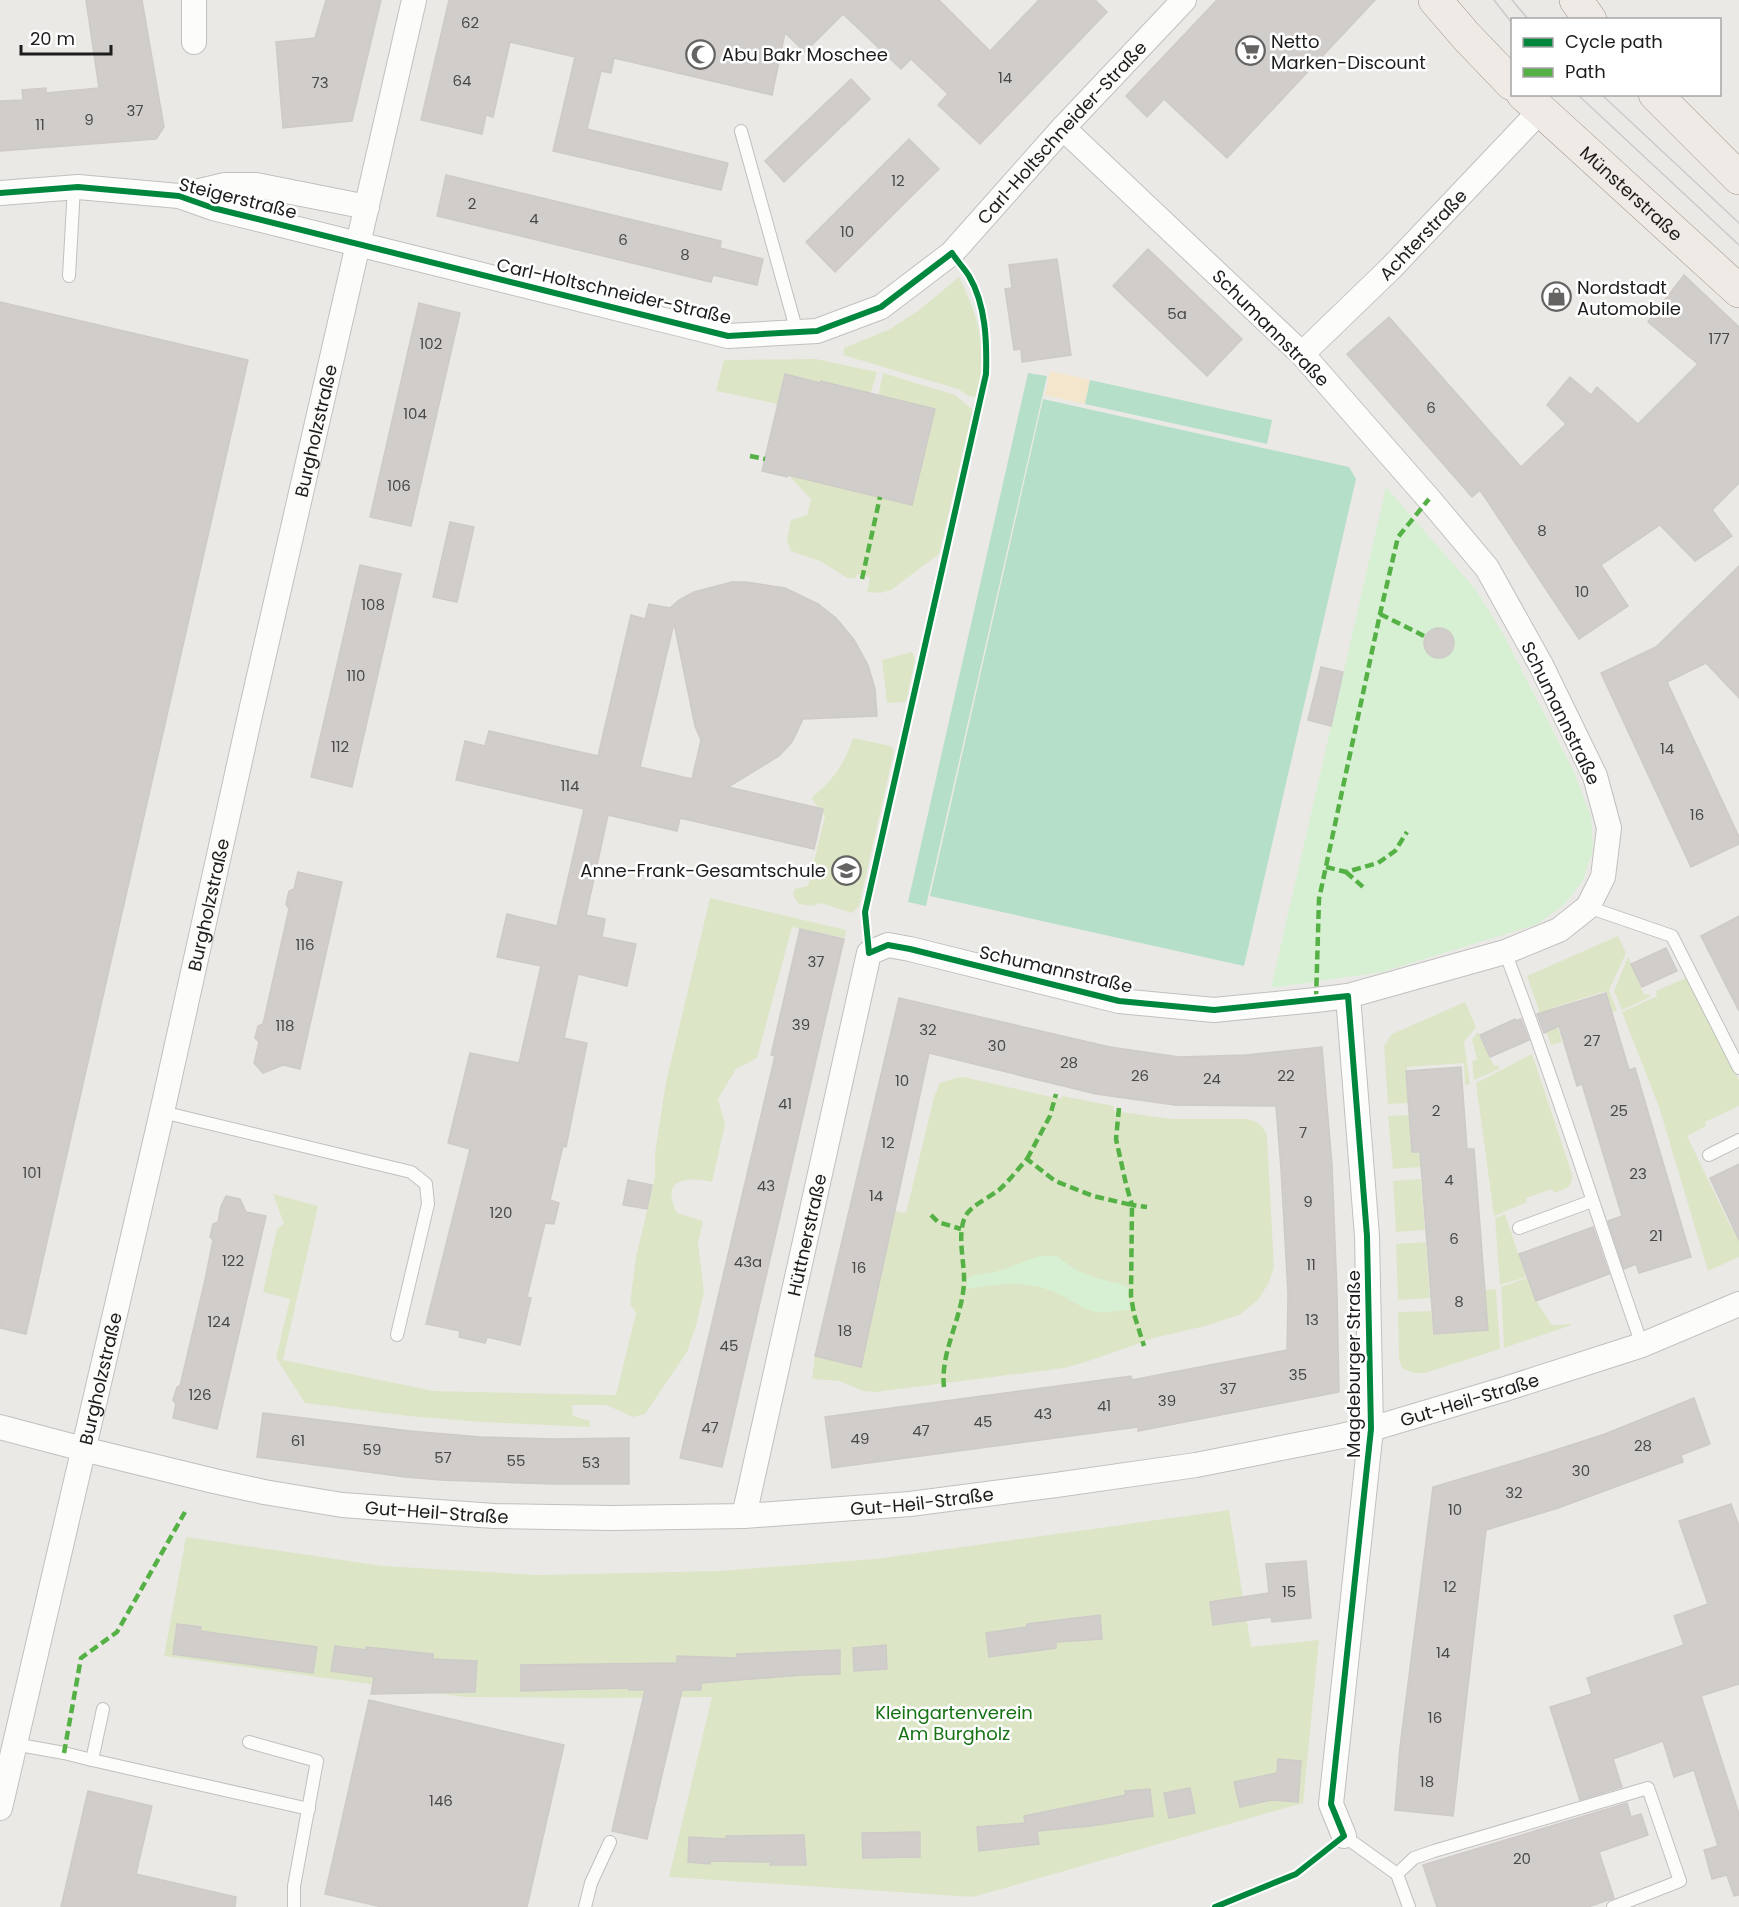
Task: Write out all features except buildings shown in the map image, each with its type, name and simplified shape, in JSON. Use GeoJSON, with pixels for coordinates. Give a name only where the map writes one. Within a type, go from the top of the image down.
{"type":"FeatureCollection","features":[{"type":"Feature","properties":{"kind":"main road"},"geometry":{"type":"LineString","coordinates":[[1435,0],[1511,83]]}},
{"type":"Feature","properties":{"kind":"main road"},"geometry":{"type":"LineString","coordinates":[[1576,0],[1589,18]]}},
{"type":"Feature","properties":{"kind":"main road"},"geometry":{"type":"LineString","coordinates":[[1657,96],[1739,178]]}},
{"type":"Feature","properties":{"kind":"main road","name":"Münsterstraße"},"geometry":{"type":"LineString","coordinates":[[1531,103],[1739,291]]}},
{"type":"Feature","properties":{"kind":"street"},"geometry":{"type":"LineString","coordinates":[[194,0],[194,42]]}},
{"type":"Feature","properties":{"kind":"street","name":"Burgholzstraße"},"geometry":{"type":"LineString","coordinates":[[0,1808],[162,1112],[253,699],[414,0]]}},
{"type":"Feature","properties":{"kind":"street","name":"Carl-Holtschneider-Straße"},"geometry":{"type":"LineString","coordinates":[[358,244],[728,336],[817,331],[881,307],[952,253],[1063,128],[1185,0]]}},
{"type":"Feature","properties":{"kind":"street","name":"Achterstraße"},"geometry":{"type":"LineString","coordinates":[[1302,354],[1391,268],[1531,103]]}},
{"type":"Feature","properties":{"kind":"street","name":"Schumannstraße"},"geometry":{"type":"LineString","coordinates":[[869,953],[888,945],[909,949],[1119,1001],[1214,1010],[1316,1000],[1348,996],[1505,952],[1559,930],[1588,906],[1603,877],[1609,828],[1595,776],[1541,665],[1487,568],[1302,354],[1063,128]]}},
{"type":"Feature","properties":{"kind":"street","name":"Steigerstraße"},"geometry":{"type":"LineString","coordinates":[[179,196],[225,185],[256,185],[367,207]]}},
{"type":"Feature","properties":{"kind":"street","name":"Steigerstraße"},"geometry":{"type":"LineString","coordinates":[[0,193],[74,187],[179,196],[213,208],[358,244]]}},
{"type":"Feature","properties":{"kind":"street","name":"Hüttnerstraße"},"geometry":{"type":"LineString","coordinates":[[744,1516],[869,953]]}},
{"type":"Feature","properties":{"kind":"street","name":"Magdeburger Straße"},"geometry":{"type":"LineString","coordinates":[[1344,1836],[1331,1804],[1371,1429],[1367,1236],[1348,996]]}},
{"type":"Feature","properties":{"kind":"street","name":"Gut-Heil-Straße"},"geometry":{"type":"LineString","coordinates":[[0,1427],[264,1492],[342,1505],[494,1516],[612,1518],[744,1516],[910,1504],[1056,1485],[1196,1465],[1371,1429],[1641,1345],[1739,1304]]}},
{"type":"Feature","properties":{"kind":"lane"},"geometry":{"type":"LineString","coordinates":[[741,131],[797,332]]}},
{"type":"Feature","properties":{"kind":"lane"},"geometry":{"type":"LineString","coordinates":[[69,276],[74,187]]}},
{"type":"Feature","properties":{"kind":"lane"},"geometry":{"type":"LineString","coordinates":[[1588,906],[1672,936],[1739,1068]]}},
{"type":"Feature","properties":{"kind":"lane"},"geometry":{"type":"LineString","coordinates":[[1505,952],[1540,1045],[1641,1345]]}},
{"type":"Feature","properties":{"kind":"lane"},"geometry":{"type":"LineString","coordinates":[[162,1112],[411,1172],[426,1184],[428,1204],[397,1335]]}},
{"type":"Feature","properties":{"kind":"lane"},"geometry":{"type":"LineString","coordinates":[[1709,1155],[1739,1140]]}},
{"type":"Feature","properties":{"kind":"lane"},"geometry":{"type":"LineString","coordinates":[[1519,1228],[1592,1201]]}},
{"type":"Feature","properties":{"kind":"lane"},"geometry":{"type":"LineString","coordinates":[[92,1760],[103,1709]]}},
{"type":"Feature","properties":{"kind":"lane"},"geometry":{"type":"LineString","coordinates":[[249,1742],[317,1761],[294,1886],[294,1907]]}},
{"type":"Feature","properties":{"kind":"lane"},"geometry":{"type":"LineString","coordinates":[[14,1744],[64,1753],[309,1809]]}},
{"type":"Feature","properties":{"kind":"lane"},"geometry":{"type":"LineString","coordinates":[[1397,1874],[1414,1858],[1434,1851],[1648,1788],[1680,1881],[1613,1907]]}},
{"type":"Feature","properties":{"kind":"lane"},"geometry":{"type":"LineString","coordinates":[[1344,1836],[1397,1874],[1409,1907]]}},
{"type":"Feature","properties":{"kind":"lane"},"geometry":{"type":"LineString","coordinates":[[585,1907],[591,1883],[610,1842]]}},
{"type":"Feature","properties":{"kind":"green space"},"geometry":{"type":"Polygon","coordinates":[[[959,277],[973,308],[981,341],[982,364],[976,397],[969,396],[958,389],[843,355],[844,348],[890,329],[918,311],[959,277]]]}},
{"type":"Feature","properties":{"kind":"green space"},"geometry":{"type":"Polygon","coordinates":[[[816,359],[877,372],[870,396],[822,382],[820,384],[785,375],[778,404],[716,391],[724,360],[816,359]]]}},
{"type":"Feature","properties":{"kind":"green space"},"geometry":{"type":"Polygon","coordinates":[[[883,373],[955,395],[973,410],[939,554],[891,590],[880,593],[867,592],[870,577],[857,574],[856,578],[847,578],[822,562],[791,551],[787,540],[791,520],[807,515],[811,499],[788,475],[912,504],[935,409],[921,405],[920,407],[909,405],[909,402],[908,404],[897,402],[896,399],[895,401],[885,399],[884,396],[878,398],[883,373]]]}},
{"type":"Feature","properties":{"kind":"green space"},"geometry":{"type":"Polygon","coordinates":[[[1028,373],[1047,376],[926,906],[908,902],[1028,373]]]}},
{"type":"Feature","properties":{"kind":"green space"},"geometry":{"type":"Polygon","coordinates":[[[1090,380],[1272,420],[1267,444],[1085,404],[1090,380]]]}},
{"type":"Feature","properties":{"kind":"green space"},"geometry":{"type":"Polygon","coordinates":[[[1043,399],[1349,467],[1356,479],[1244,966],[930,896],[1043,399]]]}},
{"type":"Feature","properties":{"kind":"green space"},"geometry":{"type":"Polygon","coordinates":[[[1386,487],[1476,590],[1502,632],[1574,772],[1591,817],[1593,849],[1583,880],[1565,904],[1538,924],[1382,972],[1271,988],[1386,487]]]}},
{"type":"Feature","properties":{"kind":"green space"},"geometry":{"type":"Polygon","coordinates":[[[912,652],[915,660],[906,702],[887,703],[882,660],[912,652]]]}},
{"type":"Feature","properties":{"kind":"green space"},"geometry":{"type":"Polygon","coordinates":[[[853,738],[891,746],[894,751],[859,906],[852,913],[821,903],[812,906],[799,904],[793,895],[794,889],[808,886],[825,816],[811,798],[837,772],[853,738]]]}},
{"type":"Feature","properties":{"kind":"green space"},"geometry":{"type":"Polygon","coordinates":[[[710,898],[846,930],[845,938],[792,927],[757,1058],[736,1069],[718,1099],[725,1125],[712,1182],[685,1180],[678,1182],[674,1187],[673,1202],[677,1213],[703,1221],[698,1243],[704,1292],[687,1352],[645,1414],[633,1417],[606,1405],[572,1405],[573,1416],[590,1421],[590,1427],[408,1416],[305,1403],[276,1358],[290,1299],[263,1292],[277,1229],[284,1224],[273,1194],[318,1206],[283,1360],[434,1391],[616,1395],[636,1313],[630,1304],[636,1257],[655,1177],[655,1153],[666,1082],[710,898]]]}},
{"type":"Feature","properties":{"kind":"green space"},"geometry":{"type":"Polygon","coordinates":[[[1618,936],[1626,953],[1609,990],[1617,1011],[1612,1012],[1606,991],[1552,1008],[1562,1042],[1551,1045],[1527,976],[1618,936]]]}},
{"type":"Feature","properties":{"kind":"green space"},"geometry":{"type":"Polygon","coordinates":[[[1628,957],[1644,995],[1649,994],[1650,997],[1622,1010],[1614,991],[1628,957]]]}},
{"type":"Feature","properties":{"kind":"green space"},"geometry":{"type":"Polygon","coordinates":[[[1688,977],[1739,1080],[1739,1106],[1705,1122],[1706,1126],[1687,1136],[1730,1225],[1739,1237],[1739,1257],[1708,1271],[1659,1107],[1622,1012],[1657,996],[1656,991],[1688,977]]]}},
{"type":"Feature","properties":{"kind":"green space"},"geometry":{"type":"Polygon","coordinates":[[[1465,1002],[1476,1027],[1464,1042],[1470,1084],[1465,1085],[1464,1063],[1407,1067],[1408,1103],[1388,1104],[1384,1046],[1392,1034],[1465,1002]]]}},
{"type":"Feature","properties":{"kind":"green space"},"geometry":{"type":"Polygon","coordinates":[[[1478,1032],[1494,1066],[1499,1065],[1499,1069],[1474,1080],[1472,1061],[1477,1060],[1472,1039],[1478,1032]]]}},
{"type":"Feature","properties":{"kind":"green space"},"geometry":{"type":"Polygon","coordinates":[[[1532,1054],[1572,1174],[1571,1182],[1562,1190],[1554,1193],[1552,1189],[1526,1198],[1527,1202],[1494,1216],[1476,1083],[1532,1054]]]}},
{"type":"Feature","properties":{"kind":"green space"},"geometry":{"type":"Polygon","coordinates":[[[963,1077],[1061,1099],[1062,1096],[1114,1106],[1114,1111],[1172,1119],[1247,1119],[1259,1124],[1267,1135],[1274,1268],[1258,1300],[1239,1315],[1154,1338],[1064,1368],[876,1392],[863,1391],[839,1381],[812,1379],[815,1356],[861,1367],[895,1211],[906,1213],[934,1097],[940,1083],[963,1077]]]}},
{"type":"Feature","properties":{"kind":"green space"},"geometry":{"type":"Polygon","coordinates":[[[1409,1115],[1412,1152],[1420,1153],[1421,1167],[1393,1169],[1388,1116],[1409,1115]]]}},
{"type":"Feature","properties":{"kind":"green space"},"geometry":{"type":"Polygon","coordinates":[[[1421,1179],[1425,1230],[1396,1232],[1393,1181],[1421,1179]]]}},
{"type":"Feature","properties":{"kind":"green space"},"geometry":{"type":"Polygon","coordinates":[[[1505,1214],[1526,1277],[1500,1285],[1495,1218],[1505,1214]]]}},
{"type":"Feature","properties":{"kind":"green space"},"geometry":{"type":"Polygon","coordinates":[[[1426,1242],[1430,1298],[1398,1300],[1396,1244],[1426,1242]]]}},
{"type":"Feature","properties":{"kind":"green space"},"geometry":{"type":"Polygon","coordinates":[[[1041,1256],[1056,1256],[1078,1271],[1127,1286],[1130,1310],[1093,1311],[1055,1292],[1022,1284],[967,1289],[967,1280],[972,1277],[1003,1270],[1041,1256]]]}},
{"type":"Feature","properties":{"kind":"green space"},"geometry":{"type":"Polygon","coordinates":[[[1527,1278],[1536,1301],[1552,1325],[1572,1325],[1504,1348],[1501,1287],[1527,1278]]]}},
{"type":"Feature","properties":{"kind":"green space"},"geometry":{"type":"Polygon","coordinates":[[[1496,1289],[1500,1349],[1425,1373],[1413,1373],[1402,1368],[1399,1359],[1398,1312],[1431,1311],[1434,1334],[1488,1330],[1485,1290],[1496,1289]]]}},
{"type":"Feature","properties":{"kind":"green space","name":"Kleingartenverein Am Burgholz"},"geometry":{"type":"Polygon","coordinates":[[[1229,1510],[1251,1647],[1319,1640],[1303,1803],[973,1897],[669,1877],[712,1697],[465,1697],[164,1656],[186,1537],[383,1566],[538,1575],[719,1571],[875,1559],[1229,1510]]]}},
{"type":"Feature","properties":{"kind":"sand"},"geometry":{"type":"Polygon","coordinates":[[[1050,371],[1090,380],[1085,404],[1045,395],[1050,371]]]}},
{"type":"Feature","properties":{"kind":"tram line"},"geometry":{"type":"LineString","coordinates":[[1494,0],[1511,22]]}},
{"type":"Feature","properties":{"kind":"tram line"},"geometry":{"type":"LineString","coordinates":[[1512,0],[1527,18]]}},
{"type":"Feature","properties":{"kind":"tram line"},"geometry":{"type":"LineString","coordinates":[[1579,96],[1739,245]]}},
{"type":"Feature","properties":{"kind":"tram line"},"geometry":{"type":"LineString","coordinates":[[1603,96],[1739,223]]}},
{"type":"Feature","properties":{"kind":"marked path"},"geometry":{"type":"LineString","coordinates":[[750,456],[765,459]]}},
{"type":"Feature","properties":{"kind":"marked path"},"geometry":{"type":"LineString","coordinates":[[862,579],[880,497]]}},
{"type":"Feature","properties":{"kind":"marked path"},"geometry":{"type":"LineString","coordinates":[[1316,1000],[1319,899],[1380,614],[1398,537],[1429,499]]}},
{"type":"Feature","properties":{"kind":"marked path"},"geometry":{"type":"LineString","coordinates":[[1380,614],[1424,636]]}},
{"type":"Feature","properties":{"kind":"marked path"},"geometry":{"type":"LineString","coordinates":[[1326,867],[1346,872],[1378,863],[1395,851],[1407,832]]}},
{"type":"Feature","properties":{"kind":"marked path"},"geometry":{"type":"LineString","coordinates":[[1346,872],[1363,887]]}},
{"type":"Feature","properties":{"kind":"marked path"},"geometry":{"type":"LineString","coordinates":[[1027,1159],[1050,1116],[1056,1094]]}},
{"type":"Feature","properties":{"kind":"marked path"},"geometry":{"type":"LineString","coordinates":[[1119,1108],[1116,1139],[1126,1184],[1132,1205],[1147,1207]]}},
{"type":"Feature","properties":{"kind":"marked path"},"geometry":{"type":"LineString","coordinates":[[944,1387],[945,1361],[964,1283],[961,1239],[963,1222],[968,1212],[999,1190],[1027,1159],[1055,1181],[1093,1196],[1132,1205],[1131,1296],[1144,1346]]}},
{"type":"Feature","properties":{"kind":"marked path"},"geometry":{"type":"LineString","coordinates":[[931,1215],[938,1222],[961,1229]]}},
{"type":"Feature","properties":{"kind":"marked path"},"geometry":{"type":"LineString","coordinates":[[64,1753],[81,1658],[117,1632],[185,1512]]}},
{"type":"Feature","properties":{"kind":"cycle path"},"geometry":{"type":"LineString","coordinates":[[0,193],[78,187],[179,196],[213,208],[728,336],[817,331],[881,307],[952,253],[967,273],[975,287],[982,311],[986,337],[986,374],[865,912],[869,953],[888,945],[1119,1001],[1214,1010],[1348,996],[1367,1236],[1371,1429],[1331,1804],[1344,1836],[1296,1874],[1215,1907]]}},
{"type":"Feature","properties":{"kind":"place","name":"Netto Marken-Discount"},"geometry":{"type":"Point","coordinates":[1250,51]}},
{"type":"Feature","properties":{"kind":"place","name":"Abu Bakr Moschee"},"geometry":{"type":"Point","coordinates":[701,54]}},
{"type":"Feature","properties":{"kind":"place","name":"Nordstadt Automobile"},"geometry":{"type":"Point","coordinates":[1556,297]}},
{"type":"Feature","properties":{"kind":"place","name":"Anne-Frank-Gesamtschule"},"geometry":{"type":"Point","coordinates":[847,870]}}]}
